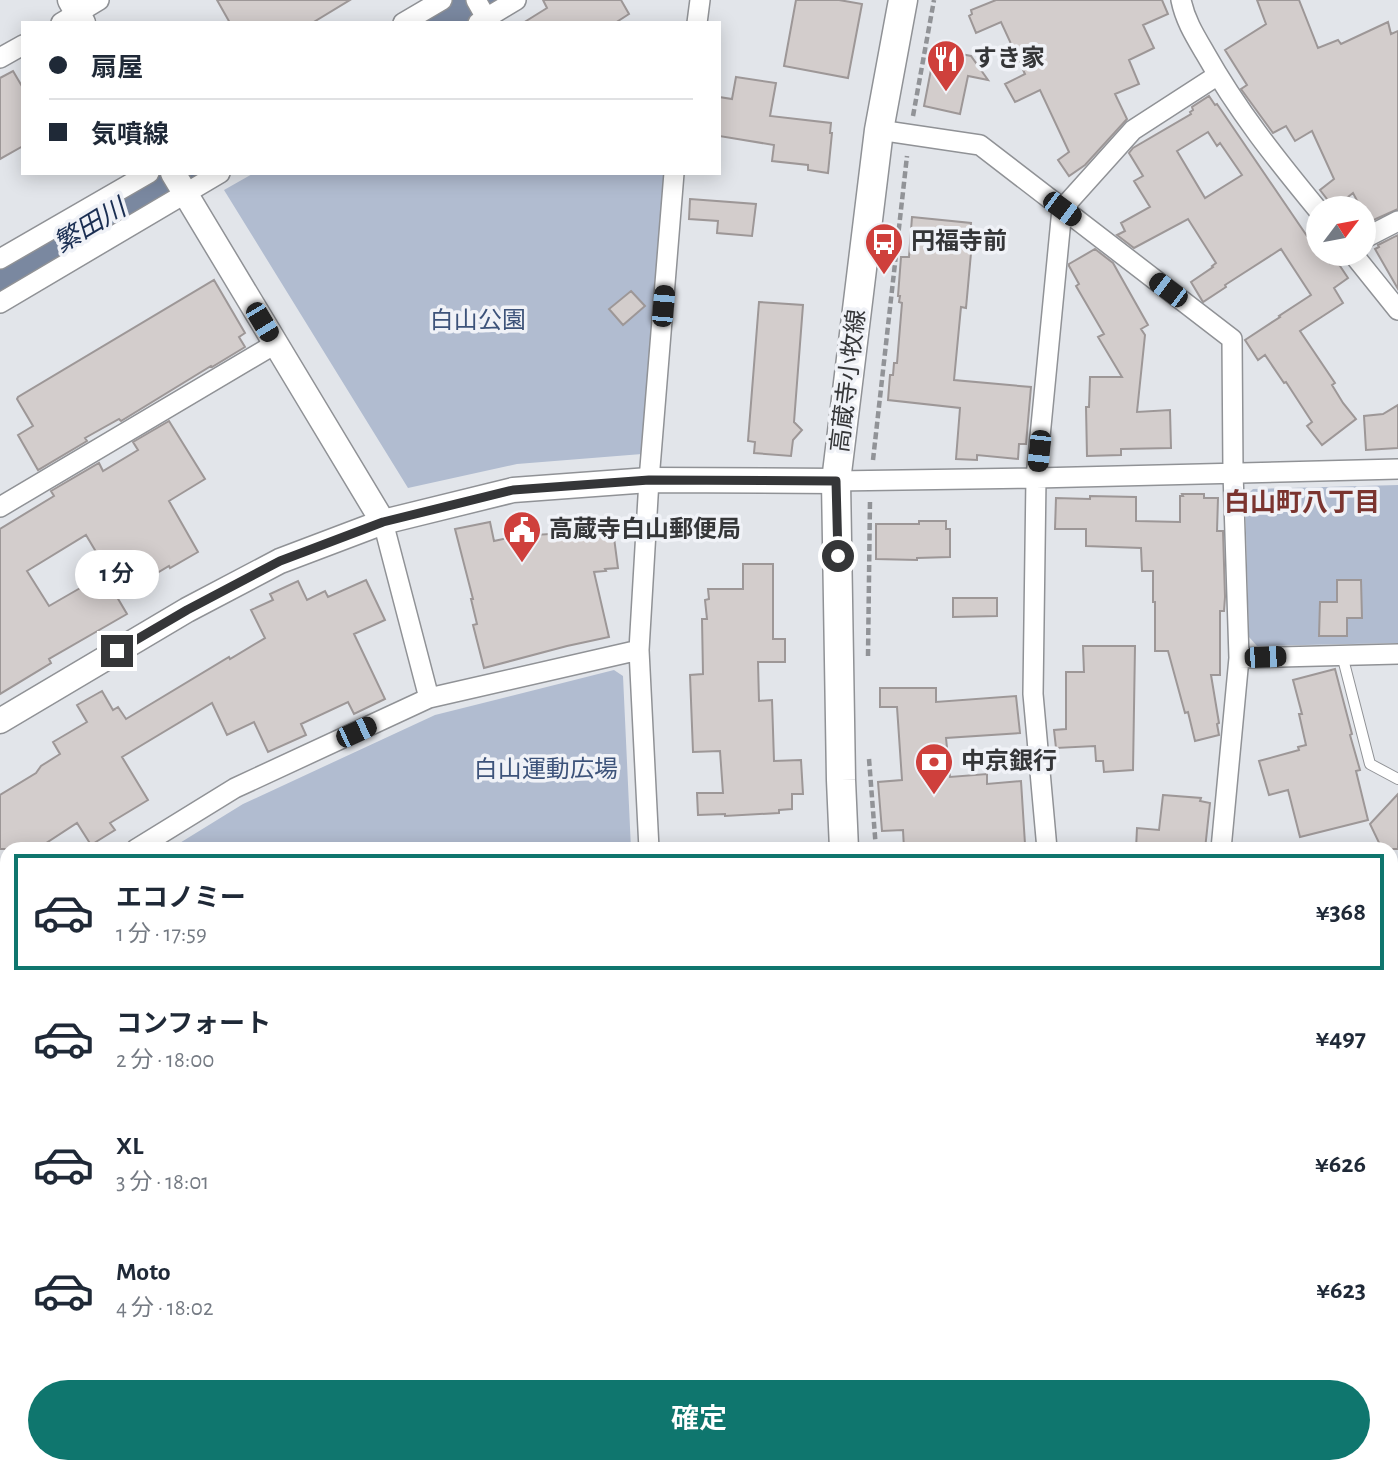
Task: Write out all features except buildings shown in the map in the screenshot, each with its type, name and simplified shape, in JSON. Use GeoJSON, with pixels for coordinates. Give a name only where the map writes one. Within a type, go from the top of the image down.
{"type":"FeatureCollection","features":[{"type":"Feature","properties":{"kind":"main road","name":"高蔵寺小牧線"},"geometry":{"type":"LineString","coordinates":[[844,842],[836,481],[879,130],[903,0]]}},
{"type":"Feature","properties":{"kind":"street"},"geometry":{"type":"LineString","coordinates":[[73,15],[99,0]]}},
{"type":"Feature","properties":{"kind":"street"},"geometry":{"type":"LineString","coordinates":[[406,21],[442,0]]}},
{"type":"Feature","properties":{"kind":"street"},"geometry":{"type":"LineString","coordinates":[[476,0],[484,21],[516,0]]}},
{"type":"Feature","properties":{"kind":"street"},"geometry":{"type":"LineString","coordinates":[[696,21],[700,0]]}},
{"type":"Feature","properties":{"kind":"street"},"geometry":{"type":"LineString","coordinates":[[1181,0],[1184,15],[1218,75],[1264,144],[1307,196]]}},
{"type":"Feature","properties":{"kind":"street"},"geometry":{"type":"LineString","coordinates":[[0,58],[21,46]]}},
{"type":"Feature","properties":{"kind":"street"},"geometry":{"type":"LineString","coordinates":[[1046,842],[1033,694],[1036,478],[1062,209],[1133,130],[1218,75]]}},
{"type":"Feature","properties":{"kind":"street"},"geometry":{"type":"LineString","coordinates":[[879,130],[980,145],[1232,339],[1239,658],[1223,842]]}},
{"type":"Feature","properties":{"kind":"street"},"geometry":{"type":"LineString","coordinates":[[0,259],[146,175]]}},
{"type":"Feature","properties":{"kind":"street"},"geometry":{"type":"LineString","coordinates":[[0,303],[179,184],[213,175]]}},
{"type":"Feature","properties":{"kind":"street"},"geometry":{"type":"LineString","coordinates":[[649,842],[639,650],[649,480],[674,175]]}},
{"type":"Feature","properties":{"kind":"street"},"geometry":{"type":"LineString","coordinates":[[179,184],[383,522],[429,698]]}},
{"type":"Feature","properties":{"kind":"street"},"geometry":{"type":"LineString","coordinates":[[1376,233],[1398,222]]}},
{"type":"Feature","properties":{"kind":"street"},"geometry":{"type":"LineString","coordinates":[[1363,266],[1398,310]]}},
{"type":"Feature","properties":{"kind":"street"},"geometry":{"type":"LineString","coordinates":[[0,508],[275,344]]}},
{"type":"Feature","properties":{"kind":"street"},"geometry":{"type":"LineString","coordinates":[[0,721],[187,610],[280,561],[383,522],[513,490],[649,480],[836,481],[1398,469]]}},
{"type":"Feature","properties":{"kind":"street"},"geometry":{"type":"LineString","coordinates":[[147,842],[234,788],[429,698],[639,650]]}},
{"type":"Feature","properties":{"kind":"street"},"geometry":{"type":"LineString","coordinates":[[1239,658],[1398,654]]}},
{"type":"Feature","properties":{"kind":"lane"},"geometry":{"type":"LineString","coordinates":[[1342,655],[1370,764],[1398,779]]}},
{"type":"Feature","properties":{"kind":"path"},"geometry":{"type":"LineString","coordinates":[[867,658],[871,480],[910,135],[934,0]]}},
{"type":"Feature","properties":{"kind":"path"},"geometry":{"type":"LineString","coordinates":[[868,747],[875,842]]}},
{"type":"Feature","properties":{"kind":"green space","name":"白山公園"},"geometry":{"type":"Polygon","coordinates":[[[250,175],[668,175],[642,454],[517,464],[408,488],[224,190],[250,175]]]}},
{"type":"Feature","properties":{"kind":"green space"},"geometry":{"type":"Polygon","coordinates":[[[1398,485],[1398,643],[1257,646],[1249,637],[1245,497],[1253,489],[1398,485]]]}},
{"type":"Feature","properties":{"kind":"green space","name":"白山運動広場"},"geometry":{"type":"Polygon","coordinates":[[[614,670],[623,676],[631,842],[181,842],[243,804],[435,715],[614,670]]]}},
{"type":"Feature","properties":{"kind":"waterway","name":"繁田川"},"geometry":{"type":"LineString","coordinates":[[439,21],[475,0]]}},
{"type":"Feature","properties":{"kind":"waterway","name":"繁田川"},"geometry":{"type":"LineString","coordinates":[[0,280],[178,175]]}},
{"type":"Feature","properties":{"kind":"place","name":"すき家"},"geometry":{"type":"Point","coordinates":[946,93]}},
{"type":"Feature","properties":{"kind":"place","name":"円福寺前"},"geometry":{"type":"Point","coordinates":[884,276]}},
{"type":"Feature","properties":{"kind":"place","name":"高蔵寺白山郵便局"},"geometry":{"type":"Point","coordinates":[522,564]}},
{"type":"Feature","properties":{"kind":"place","name":"中京銀行"},"geometry":{"type":"Point","coordinates":[934,796]}},
{"type":"Feature","properties":{"kind":"district","name":"白山町八丁目"},"geometry":{"type":"Point","coordinates":[1302,503]}},
{"type":"Feature","properties":{"kind":"route"},"geometry":{"type":"LineString","coordinates":[[117,651],[280,561],[383,522],[513,490],[649,480],[836,481],[838,556]]}}]}
